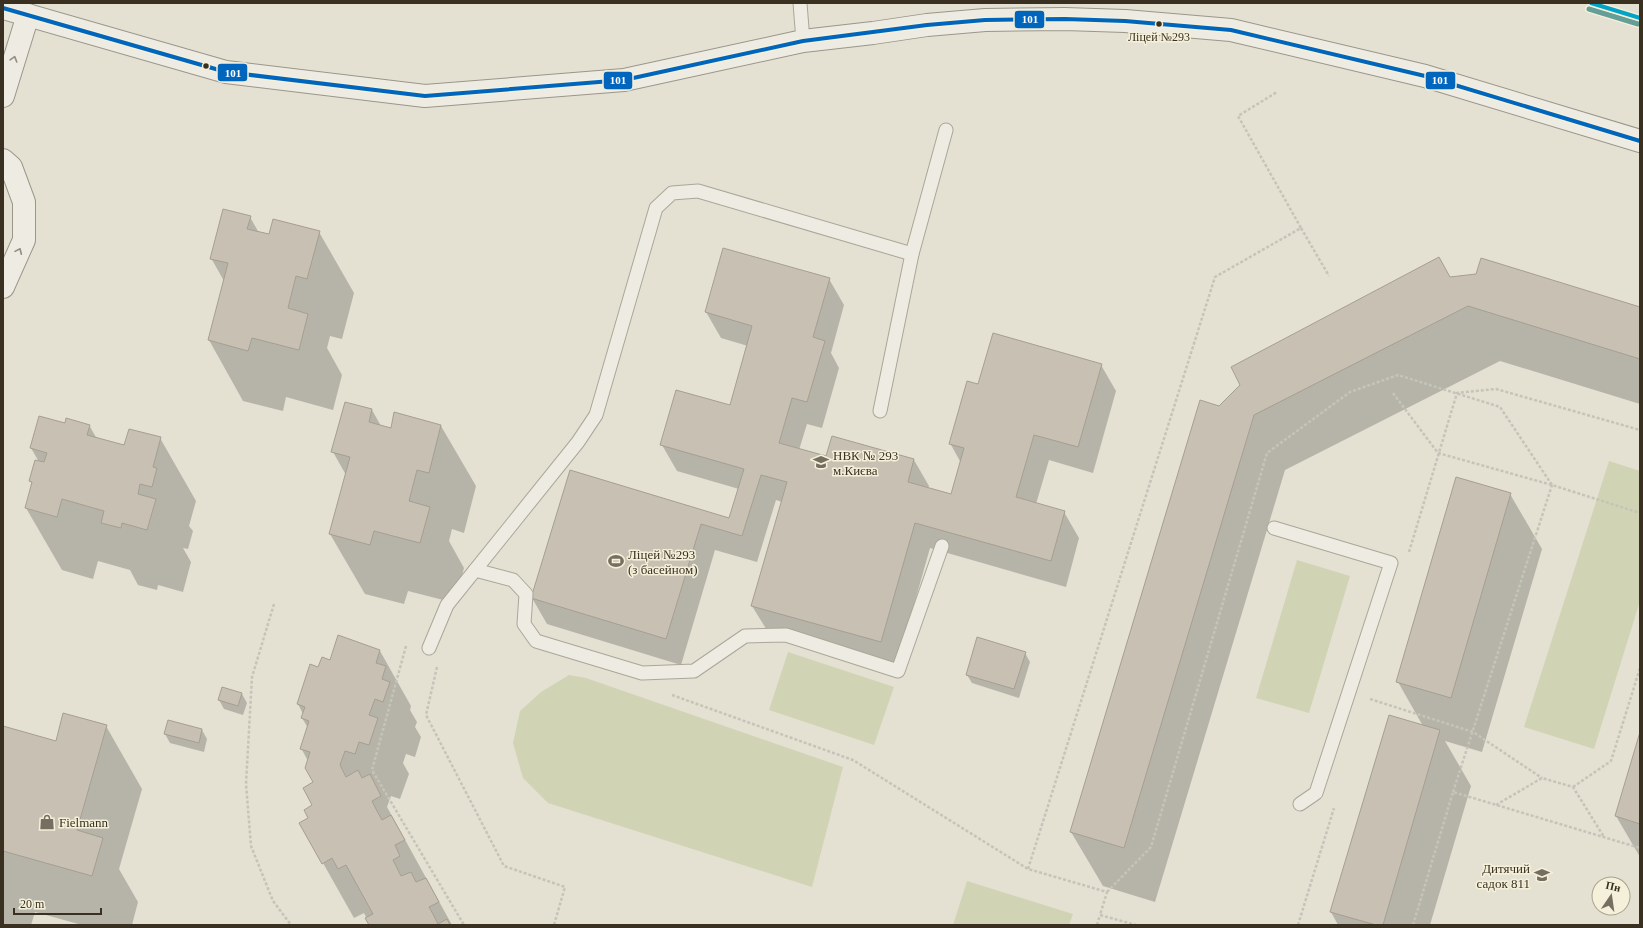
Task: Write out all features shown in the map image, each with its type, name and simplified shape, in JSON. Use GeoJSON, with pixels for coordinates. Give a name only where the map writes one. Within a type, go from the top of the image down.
{"type":"FeatureCollection","features":[{"type":"Feature","properties":{"kind":"street"},"geometry":{"type":"LineString","coordinates":[[3,8],[226,72],[426,96],[624,80],[803,41],[873,33],[927,24],[985,20],[1065,19],[1125,21],[1230,30],[1425,76],[1640,141]]}},
{"type":"Feature","properties":{"kind":"street"},"geometry":{"type":"LineString","coordinates":[[3,96],[28,15]]}},
{"type":"Feature","properties":{"kind":"street"},"geometry":{"type":"LineString","coordinates":[[3,160],[11,167],[24,202],[24,240],[3,287]]}},
{"type":"Feature","properties":{"kind":"lane"},"geometry":{"type":"LineString","coordinates":[[800,3],[803,41]]}},
{"type":"Feature","properties":{"kind":"lane"},"geometry":{"type":"LineString","coordinates":[[880,411],[912,254],[946,130]]}},
{"type":"Feature","properties":{"kind":"lane"},"geometry":{"type":"LineString","coordinates":[[429,648],[447,605],[578,442],[596,414],[656,208],[672,193],[698,191],[912,254]]}},
{"type":"Feature","properties":{"kind":"lane"},"geometry":{"type":"LineString","coordinates":[[1274,528],[1391,563],[1316,794],[1300,804]]}},
{"type":"Feature","properties":{"kind":"lane"},"geometry":{"type":"LineString","coordinates":[[475,570],[513,580],[526,594],[524,624],[536,641],[642,673],[694,671],[745,636],[786,635],[898,671],[942,546]]}},
{"type":"Feature","properties":{"kind":"path"},"geometry":{"type":"LineString","coordinates":[[1277,92],[1238,116],[1329,276]]}},
{"type":"Feature","properties":{"kind":"path"},"geometry":{"type":"LineString","coordinates":[[1028,869],[1216,278],[1301,228]]}},
{"type":"Feature","properties":{"kind":"path"},"geometry":{"type":"LineString","coordinates":[[1097,925],[1107,892],[1151,847],[1267,453],[1350,392],[1398,374],[1500,406],[1552,485]]}},
{"type":"Feature","properties":{"kind":"path"},"geometry":{"type":"LineString","coordinates":[[1457,393],[1496,389],[1640,430]]}},
{"type":"Feature","properties":{"kind":"path"},"geometry":{"type":"LineString","coordinates":[[1393,393],[1438,453],[1552,485],[1640,513]]}},
{"type":"Feature","properties":{"kind":"path"},"geometry":{"type":"LineString","coordinates":[[1409,553],[1457,393]]}},
{"type":"Feature","properties":{"kind":"path"},"geometry":{"type":"LineString","coordinates":[[1413,925],[1453,792],[1552,485]]}},
{"type":"Feature","properties":{"kind":"path"},"geometry":{"type":"LineString","coordinates":[[274,604],[252,677],[246,784],[251,846],[273,901],[291,925]]}},
{"type":"Feature","properties":{"kind":"path"},"geometry":{"type":"LineString","coordinates":[[408,642],[372,770],[464,925]]}},
{"type":"Feature","properties":{"kind":"path"},"geometry":{"type":"LineString","coordinates":[[429,648],[440,657],[426,715],[504,866],[565,887],[554,925]]}},
{"type":"Feature","properties":{"kind":"path"},"geometry":{"type":"LineString","coordinates":[[1573,787],[1611,761],[1640,668]]}},
{"type":"Feature","properties":{"kind":"path"},"geometry":{"type":"LineString","coordinates":[[642,673],[664,692],[853,760],[1028,869],[1107,892]]}},
{"type":"Feature","properties":{"kind":"path"},"geometry":{"type":"LineString","coordinates":[[1367,698],[1473,732],[1542,778],[1573,787],[1604,837]]}},
{"type":"Feature","properties":{"kind":"path"},"geometry":{"type":"LineString","coordinates":[[1496,805],[1542,778]]}},
{"type":"Feature","properties":{"kind":"path"},"geometry":{"type":"LineString","coordinates":[[1453,792],[1640,848]]}},
{"type":"Feature","properties":{"kind":"path"},"geometry":{"type":"LineString","coordinates":[[1298,925],[1335,804]]}},
{"type":"Feature","properties":{"kind":"path"},"geometry":{"type":"LineString","coordinates":[[1100,915],[1136,925]]}},
{"type":"Feature","properties":{"kind":"green space"},"geometry":{"type":"Polygon","coordinates":[[[1609,461],[1640,471],[1640,601],[1594,749],[1524,727],[1609,461]]]}},
{"type":"Feature","properties":{"kind":"green space"},"geometry":{"type":"Polygon","coordinates":[[[1297,560],[1350,576],[1309,713],[1256,698],[1297,560]]]}},
{"type":"Feature","properties":{"kind":"green space"},"geometry":{"type":"Polygon","coordinates":[[[788,652],[894,687],[874,745],[769,710],[788,652]]]}},
{"type":"Feature","properties":{"kind":"green space"},"geometry":{"type":"Polygon","coordinates":[[[569,675],[586,678],[843,767],[812,887],[548,803],[523,778],[513,743],[520,711],[541,692],[569,675]]]}},
{"type":"Feature","properties":{"kind":"green space"},"geometry":{"type":"Polygon","coordinates":[[[967,881],[1073,914],[1069,925],[953,925],[967,881]]]}},
{"type":"Feature","properties":{"kind":"building"},"geometry":{"type":"Polygon","coordinates":[[[223,209],[251,216],[247,229],[269,234],[273,219],[320,231],[307,279],[296,276],[288,308],[308,314],[299,350],[252,338],[248,351],[208,340],[228,263],[210,259],[223,209]]]}},
{"type":"Feature","properties":{"kind":"building"},"geometry":{"type":"Polygon","coordinates":[[[723,248],[830,278],[813,337],[825,341],[807,402],[792,398],[779,443],[826,456],[832,436],[914,459],[908,482],[951,494],[964,448],[949,444],[967,381],[978,384],[993,333],[1102,364],[1078,447],[1034,435],[1016,497],[1065,511],[1051,561],[915,523],[881,642],[751,606],[787,482],[761,475],[742,536],[701,524],[666,639],[531,598],[570,470],[729,518],[744,469],[660,445],[676,390],[730,405],[752,326],[705,312],[723,248]]]}},
{"type":"Feature","properties":{"kind":"building"},"geometry":{"type":"Polygon","coordinates":[[[1439,257],[1450,277],[1476,274],[1481,258],[1640,307],[1640,359],[1468,306],[1254,415],[1124,848],[1070,832],[1200,400],[1219,406],[1240,385],[1231,367],[1439,257]]]}},
{"type":"Feature","properties":{"kind":"building"},"geometry":{"type":"Polygon","coordinates":[[[345,402],[372,409],[369,422],[391,428],[394,412],[441,425],[429,473],[417,470],[409,501],[430,507],[420,543],[374,531],[370,545],[329,534],[350,457],[331,452],[345,402]]]}},
{"type":"Feature","properties":{"kind":"building"},"geometry":{"type":"Polygon","coordinates":[[[39,416],[65,423],[66,418],[90,425],[87,435],[124,445],[129,429],[161,437],[153,467],[157,468],[152,487],[140,484],[138,494],[156,499],[147,530],[122,523],[121,528],[101,523],[104,511],[62,499],[57,517],[25,508],[32,482],[29,481],[35,460],[44,462],[47,453],[30,448],[39,416]]]}},
{"type":"Feature","properties":{"kind":"building"},"geometry":{"type":"Polygon","coordinates":[[[1456,477],[1511,493],[1451,698],[1396,682],[1456,477]]]}},
{"type":"Feature","properties":{"kind":"building"},"geometry":{"type":"Polygon","coordinates":[[[338,635],[380,650],[376,663],[386,666],[382,679],[390,682],[383,702],[375,699],[369,715],[378,718],[369,745],[359,742],[355,754],[345,751],[340,765],[346,777],[358,770],[362,778],[370,774],[381,796],[372,801],[377,811],[382,820],[391,815],[405,840],[395,845],[400,856],[393,860],[401,876],[411,872],[416,882],[426,878],[439,902],[429,907],[438,924],[447,919],[450,925],[369,925],[365,918],[373,914],[346,865],[338,869],[332,858],[322,864],[299,823],[308,818],[304,810],[312,805],[303,788],[313,782],[305,768],[310,752],[300,749],[309,721],[301,718],[305,707],[297,704],[310,664],[318,667],[322,657],[330,660],[338,635]]]}},
{"type":"Feature","properties":{"kind":"building"},"geometry":{"type":"Polygon","coordinates":[[[977,637],[1026,652],[1014,689],[966,675],[977,637]]]}},
{"type":"Feature","properties":{"kind":"building"},"geometry":{"type":"Polygon","coordinates":[[[222,687],[242,693],[238,706],[218,700],[222,687]]]}},
{"type":"Feature","properties":{"kind":"building"},"geometry":{"type":"Polygon","coordinates":[[[63,713],[107,725],[77,830],[103,838],[92,876],[3,851],[3,726],[56,741],[63,713]]]}},
{"type":"Feature","properties":{"kind":"building"},"geometry":{"type":"Polygon","coordinates":[[[1389,715],[1440,730],[1383,925],[1376,925],[1330,912],[1389,715]]]}},
{"type":"Feature","properties":{"kind":"building"},"geometry":{"type":"Polygon","coordinates":[[[168,720],[202,729],[199,743],[164,734],[168,720]]]}},
{"type":"Feature","properties":{"kind":"building"},"geometry":{"type":"Polygon","coordinates":[[[1640,732],[1640,824],[1615,816],[1640,732]]]}},
{"type":"Feature","properties":{"kind":"transit line"},"geometry":{"type":"LineString","coordinates":[[1591,3],[1640,18]]}},
{"type":"Feature","properties":{"kind":"transit line","name":"101"},"geometry":{"type":"LineString","coordinates":[[3,8],[226,72],[425,96],[624,80],[803,41],[927,25],[985,20],[1065,19],[1125,21],[1231,30],[1425,76],[1640,141]]}},
{"type":"Feature","properties":{"kind":"transit line"},"geometry":{"type":"LineString","coordinates":[[1589,9],[1638,24]]}},
{"type":"Feature","properties":{"kind":"place","name":"Ліцей №293"},"geometry":{"type":"Point","coordinates":[1159,24]}},
{"type":"Feature","properties":{"kind":"place","name":"НВК № 293 м.Києва"},"geometry":{"type":"Point","coordinates":[821,462]}},
{"type":"Feature","properties":{"kind":"place","name":"Ліцей №293 (з басейном)"},"geometry":{"type":"Point","coordinates":[616,561]}},
{"type":"Feature","properties":{"kind":"place","name":"Fielmann"},"geometry":{"type":"Point","coordinates":[47,822]}},
{"type":"Feature","properties":{"kind":"place","name":"Дитячий садок 811"},"geometry":{"type":"Point","coordinates":[1542,875]}}]}
